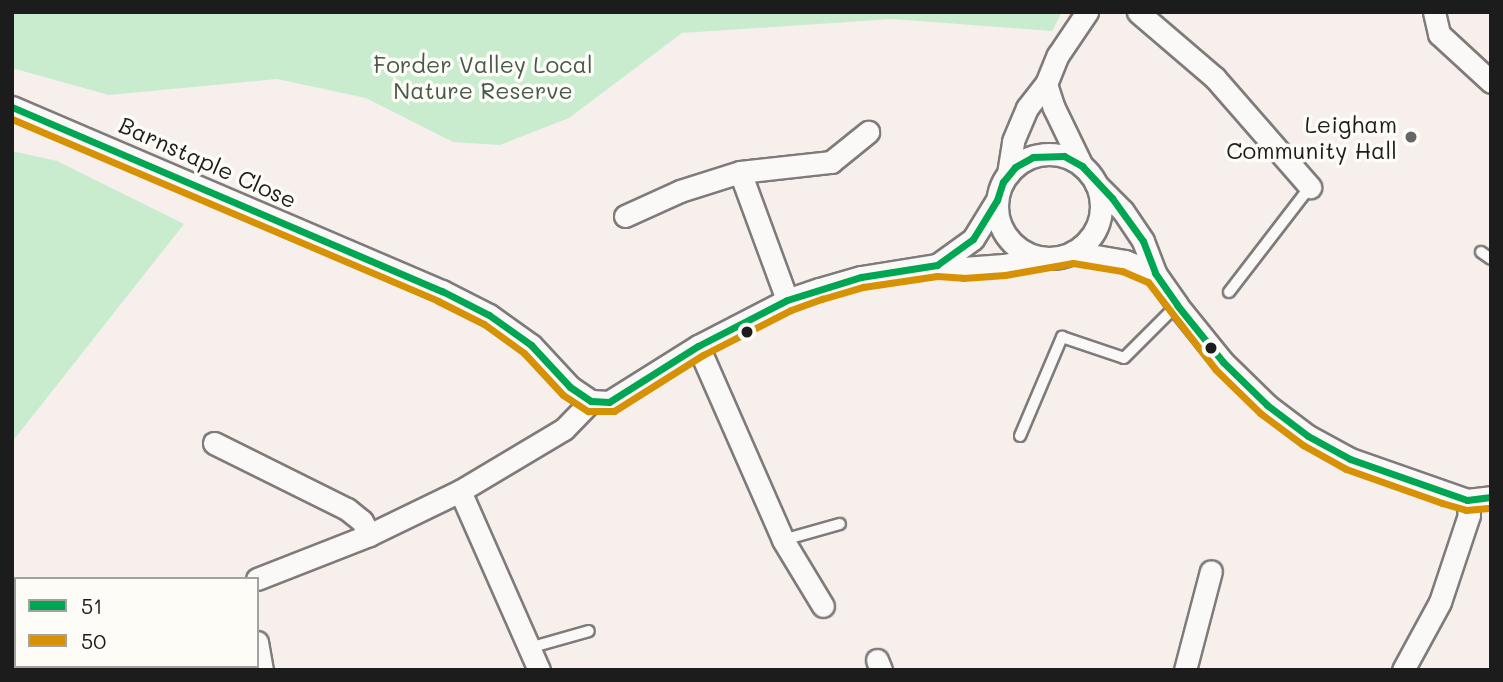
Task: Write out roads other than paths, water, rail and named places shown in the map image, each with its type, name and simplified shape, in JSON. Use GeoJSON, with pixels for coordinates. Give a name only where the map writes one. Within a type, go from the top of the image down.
{"type":"FeatureCollection","features":[{"type":"Feature","properties":{"kind":"street"},"geometry":{"type":"LineString","coordinates":[[937,265],[973,239],[997,200],[1008,174],[1013,141],[1027,108],[1046,84],[1058,55],[1087,12]]}},
{"type":"Feature","properties":{"kind":"street"},"geometry":{"type":"LineString","coordinates":[[1138,12],[1214,78],[1310,187]]}},
{"type":"Feature","properties":{"kind":"street"},"geometry":{"type":"LineString","coordinates":[[1434,12],[1439,34],[1491,82]]}},
{"type":"Feature","properties":{"kind":"street"},"geometry":{"type":"LineString","coordinates":[[1046,84],[1054,108],[1082,166],[1123,211],[1143,241],[1155,273],[1177,305],[1223,362],[1267,405],[1308,436],[1350,459],[1467,500],[1491,497]]}},
{"type":"Feature","properties":{"kind":"street","name":"Barnstaple Close"},"geometry":{"type":"LineString","coordinates":[[12,107],[442,291],[489,315],[531,345],[570,387],[591,401]]}},
{"type":"Feature","properties":{"kind":"street"},"geometry":{"type":"LineString","coordinates":[[625,216],[680,191],[740,172],[831,162],[869,132]]}},
{"type":"Feature","properties":{"kind":"street"},"geometry":{"type":"LineString","coordinates":[[1008,174],[1024,161],[1043,155],[1064,156],[1082,166]]}},
{"type":"Feature","properties":{"kind":"street"},"geometry":{"type":"LineString","coordinates":[[740,172],[787,300]]}},
{"type":"Feature","properties":{"kind":"street"},"geometry":{"type":"LineString","coordinates":[[259,578],[369,535],[460,491],[564,429],[591,401],[609,402],[698,346],[787,300],[861,277],[937,265],[963,268],[1004,265],[1073,252],[1090,237],[1100,217],[1096,184]]}},
{"type":"Feature","properties":{"kind":"street"},"geometry":{"type":"LineString","coordinates":[[997,200],[1000,223],[1011,242],[1040,258]]}},
{"type":"Feature","properties":{"kind":"street"},"geometry":{"type":"LineString","coordinates":[[1073,252],[1125,261],[1155,273]]}},
{"type":"Feature","properties":{"kind":"street"},"geometry":{"type":"LineString","coordinates":[[698,346],[783,540],[824,606]]}},
{"type":"Feature","properties":{"kind":"street"},"geometry":{"type":"LineString","coordinates":[[214,443],[348,509],[362,521],[369,535]]}},
{"type":"Feature","properties":{"kind":"street"},"geometry":{"type":"LineString","coordinates":[[460,491],[539,670]]}},
{"type":"Feature","properties":{"kind":"street"},"geometry":{"type":"LineString","coordinates":[[1403,670],[1440,602],[1469,515],[1467,500]]}},
{"type":"Feature","properties":{"kind":"street"},"geometry":{"type":"LineString","coordinates":[[1185,670],[1211,571]]}},
{"type":"Feature","properties":{"kind":"lane"},"geometry":{"type":"LineString","coordinates":[[1229,292],[1310,187]]}},
{"type":"Feature","properties":{"kind":"lane"},"geometry":{"type":"LineString","coordinates":[[1481,252],[1491,260]]}},
{"type":"Feature","properties":{"kind":"lane"},"geometry":{"type":"LineString","coordinates":[[1020,436],[1062,337],[1124,358],[1177,305]]}},
{"type":"Feature","properties":{"kind":"lane"},"geometry":{"type":"LineString","coordinates":[[783,540],[840,524]]}},
{"type":"Feature","properties":{"kind":"lane"},"geometry":{"type":"LineString","coordinates":[[530,648],[589,631]]}},
{"type":"Feature","properties":{"kind":"place","name":"Leigham Community Hall"},"geometry":{"type":"Point","coordinates":[1411,137]}},
{"type":"Feature","properties":{"kind":"park label","name":"Forder Valley Local Nature Reserve"},"geometry":{"type":"Point","coordinates":[483,77]}}]}
